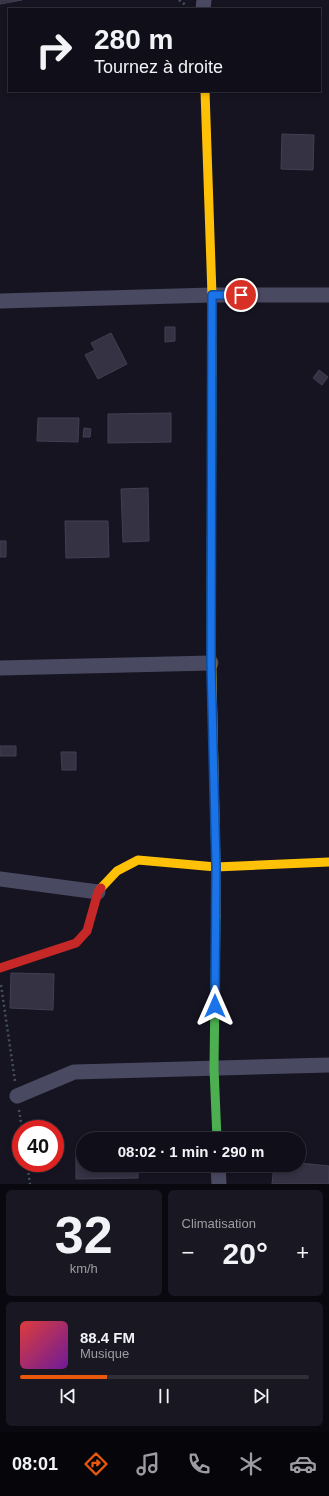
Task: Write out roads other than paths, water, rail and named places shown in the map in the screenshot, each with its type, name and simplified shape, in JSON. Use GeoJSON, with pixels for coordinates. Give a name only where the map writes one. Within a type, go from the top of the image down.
{"type":"FeatureCollection","features":[{"type":"Feature","properties":{"kind":"street"},"geometry":{"type":"LineString","coordinates":[[205,92],[212,295],[211,664],[216,866],[214,1068],[217,1132]]}},
{"type":"Feature","properties":{"kind":"street"},"geometry":{"type":"LineString","coordinates":[[0,301],[212,295],[329,295]]}},
{"type":"Feature","properties":{"kind":"street"},"geometry":{"type":"LineString","coordinates":[[0,668],[211,664]]}},
{"type":"Feature","properties":{"kind":"street"},"geometry":{"type":"LineString","coordinates":[[0,968],[76,943],[87,931],[98,892],[116,871],[138,860],[216,866],[329,862]]}},
{"type":"Feature","properties":{"kind":"street"},"geometry":{"type":"LineString","coordinates":[[0,880],[98,892]]}},
{"type":"Feature","properties":{"kind":"street"},"geometry":{"type":"LineString","coordinates":[[17,1096],[74,1072],[329,1065]]}},
{"type":"Feature","properties":{"kind":"street"},"geometry":{"type":"LineString","coordinates":[[218,1172],[219,1184]]}}]}
